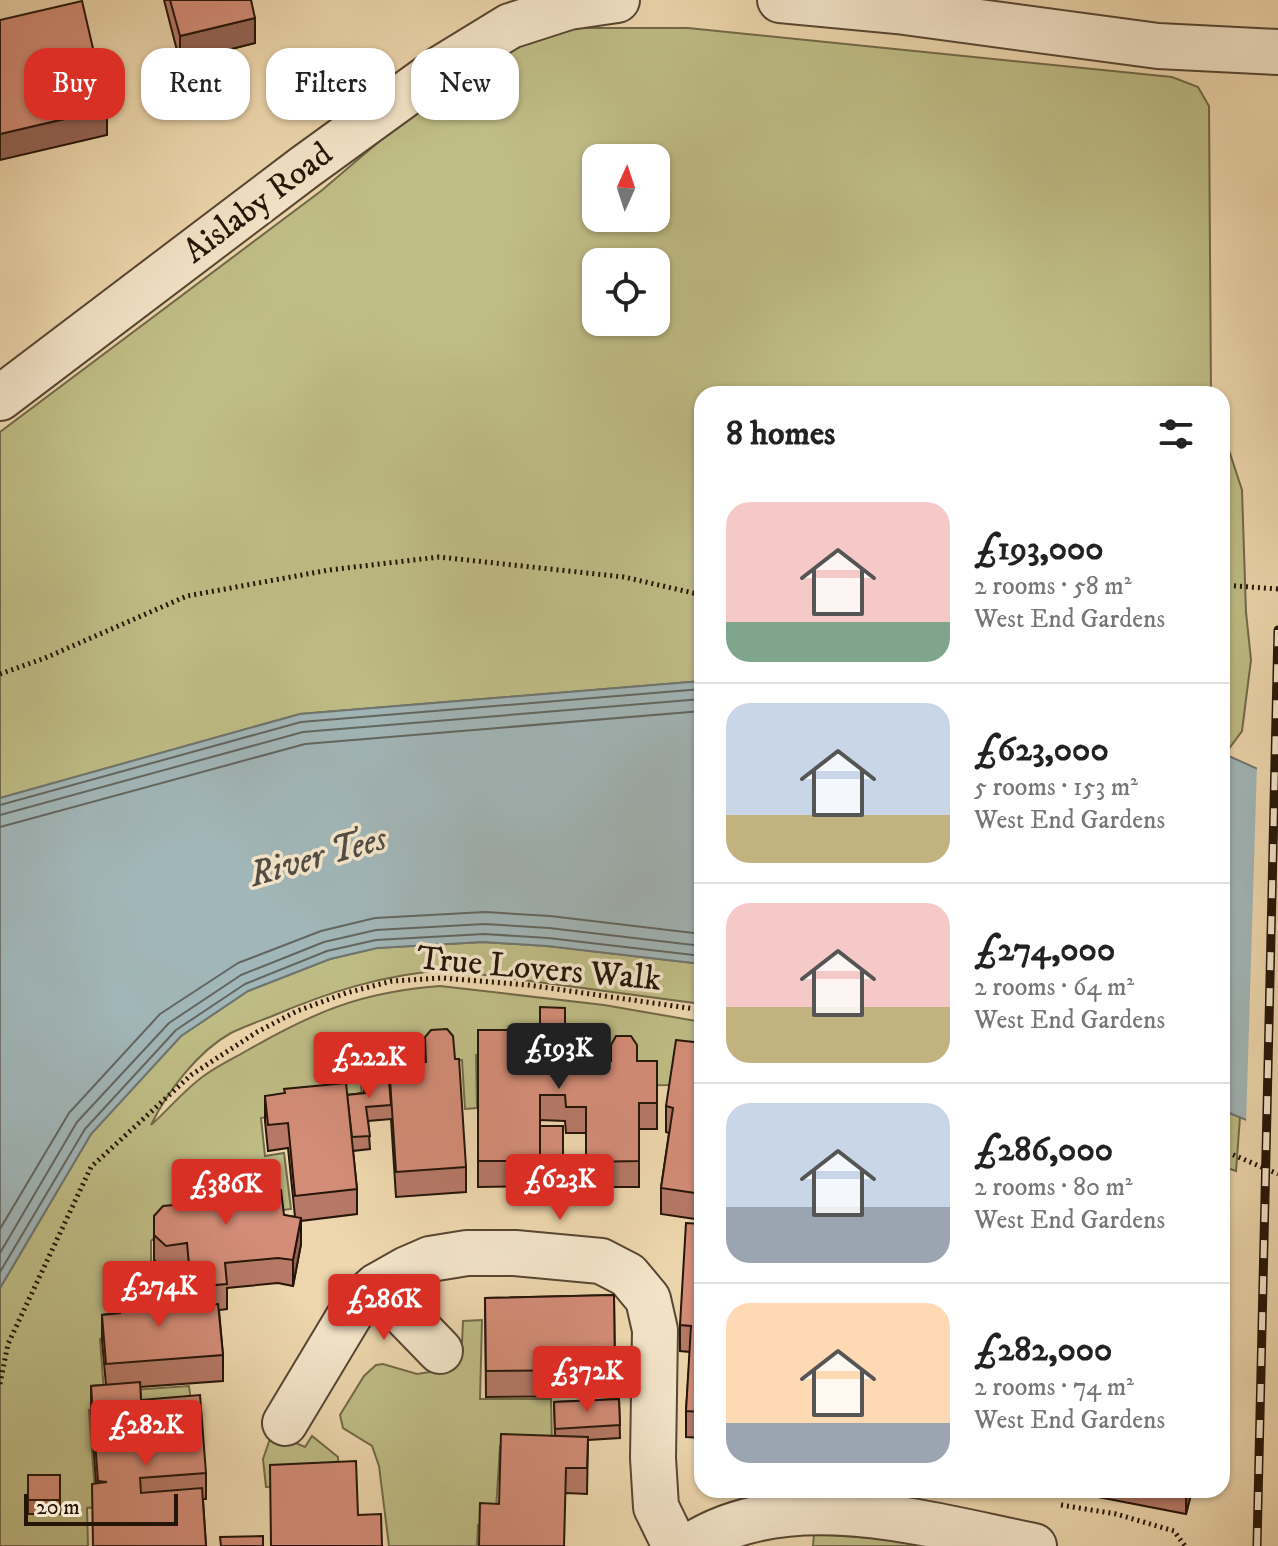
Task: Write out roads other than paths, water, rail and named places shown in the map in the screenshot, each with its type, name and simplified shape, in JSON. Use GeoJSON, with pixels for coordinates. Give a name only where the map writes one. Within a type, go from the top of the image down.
{"type":"FeatureCollection","features":[{"type":"Feature","properties":{"kind":"street","name":"Aislaby Road"},"geometry":{"type":"LineString","coordinates":[[0,398],[305,167],[443,67],[510,26],[569,7],[617,0]]}},
{"type":"Feature","properties":{"kind":"street"},"geometry":{"type":"LineString","coordinates":[[780,0],[897,11],[1158,46],[1278,52]]}},
{"type":"Feature","properties":{"kind":"street"},"geometry":{"type":"LineString","coordinates":[[285,1423],[357,1303],[377,1286],[430,1259],[467,1253],[568,1256],[601,1261],[628,1275],[648,1299],[655,1330],[653,1458],[656,1507],[675,1546]]}},
{"type":"Feature","properties":{"kind":"street"},"geometry":{"type":"LineString","coordinates":[[377,1286],[440,1351]]}},
{"type":"Feature","properties":{"kind":"street"},"geometry":{"type":"LineString","coordinates":[[690,1546],[709,1534],[743,1522],[835,1513],[894,1518],[1034,1546]]}},
{"type":"Feature","properties":{"kind":"water","name":"River Tees"},"geometry":{"type":"Polygon","coordinates":[[[694,682],[694,963],[483,942],[377,948],[330,959],[248,991],[181,1036],[91,1134],[0,1288],[0,798],[300,714],[694,682]]]}},
{"type":"Feature","properties":{"kind":"water"},"geometry":{"type":"Polygon","coordinates":[[[1230,757],[1278,778],[1278,1133],[1230,1113],[1230,757]]]}},
{"type":"Feature","properties":{"kind":"railway"},"geometry":{"type":"LineString","coordinates":[[1257,1546],[1278,630]]}}]}
